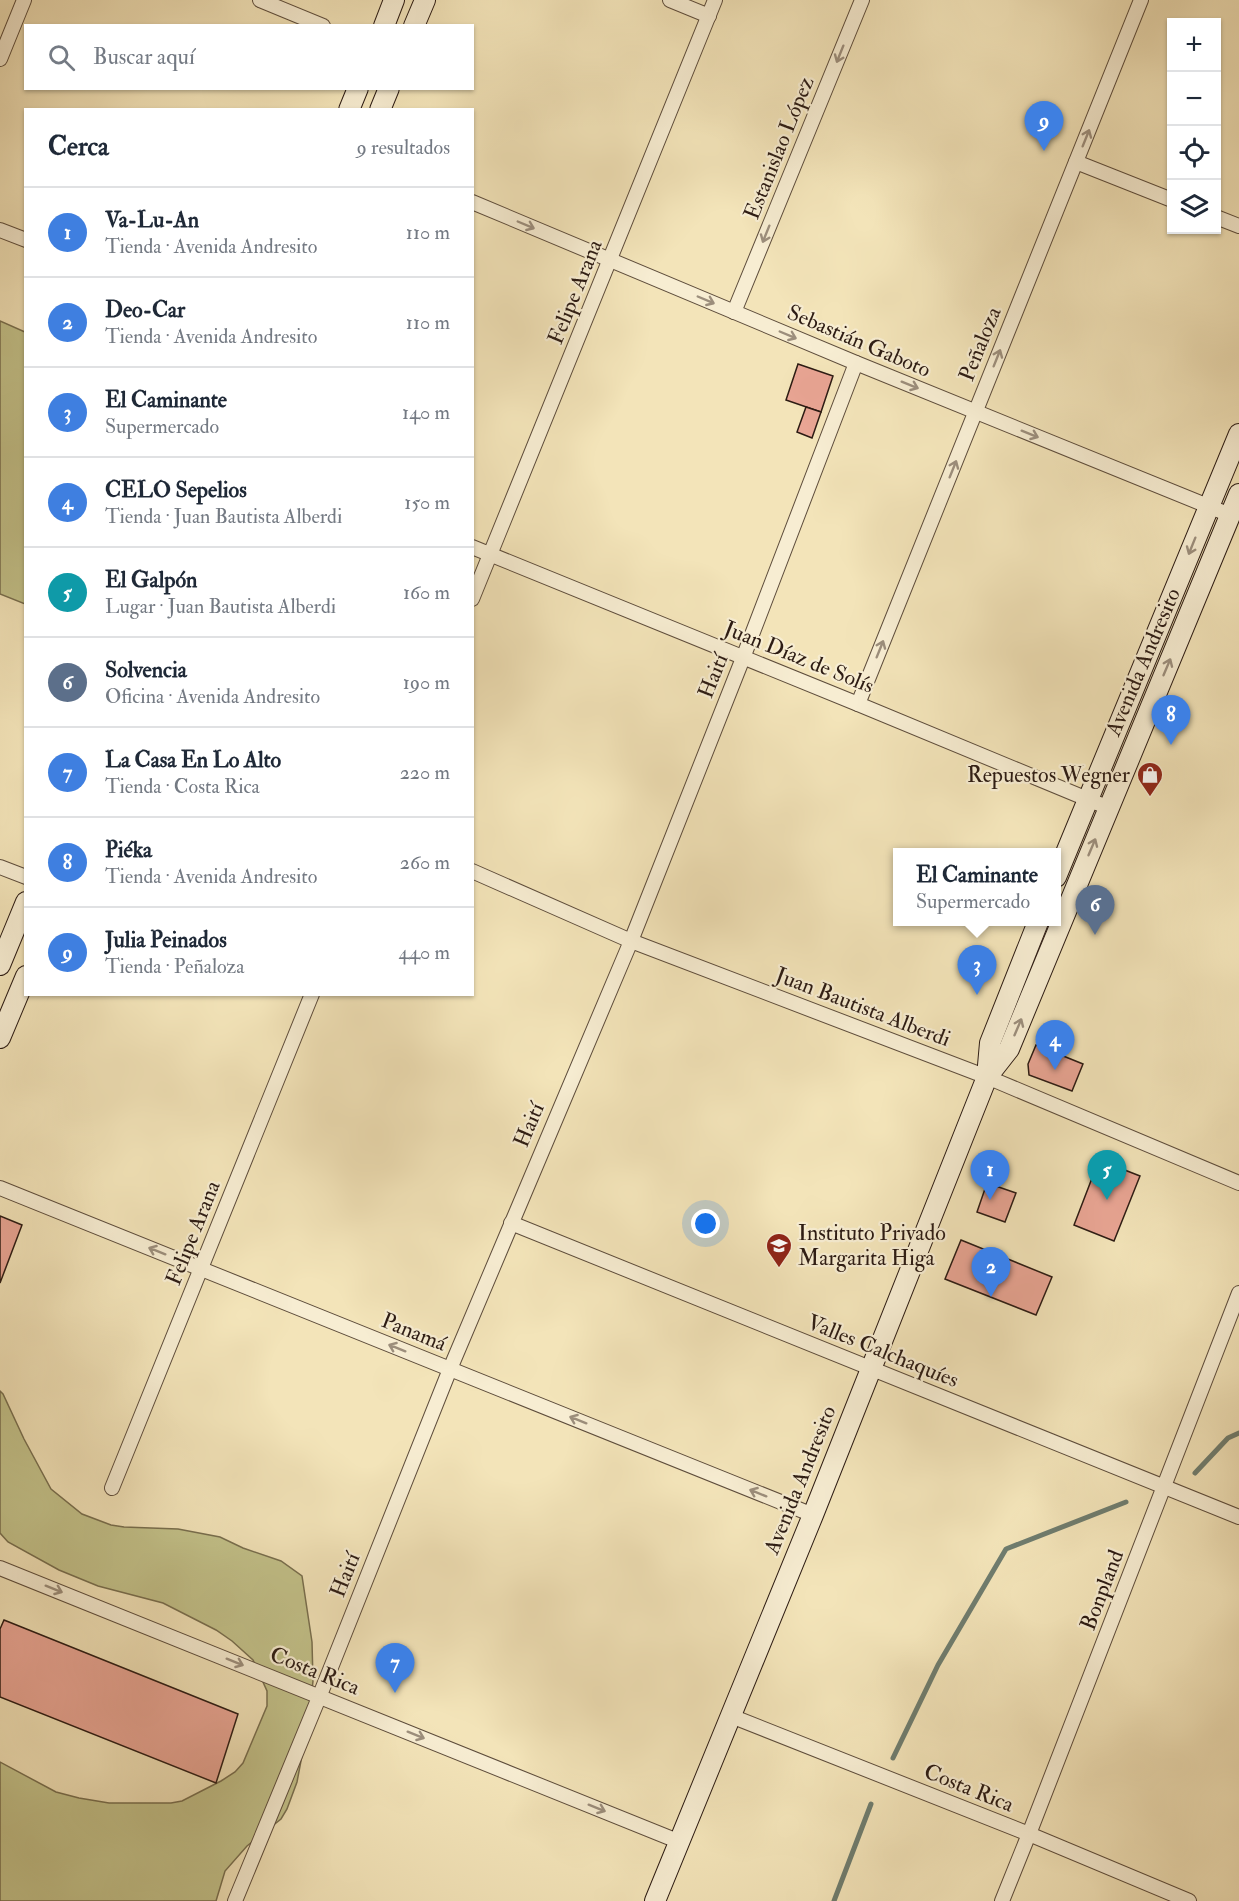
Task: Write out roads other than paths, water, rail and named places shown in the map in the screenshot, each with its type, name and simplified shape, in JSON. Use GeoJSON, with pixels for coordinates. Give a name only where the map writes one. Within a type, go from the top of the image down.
{"type":"FeatureCollection","features":[{"type":"Feature","properties":{"kind":"main road"},"geometry":{"type":"LineString","coordinates":[[385,24],[394,0]]}},
{"type":"Feature","properties":{"kind":"main road"},"geometry":{"type":"LineString","coordinates":[[415,24],[425,0]]}},
{"type":"Feature","properties":{"kind":"main road"},"geometry":{"type":"LineString","coordinates":[[351,108],[357,90]]}},
{"type":"Feature","properties":{"kind":"main road"},"geometry":{"type":"LineString","coordinates":[[381,108],[388,90]]}},
{"type":"Feature","properties":{"kind":"main road","name":"Avenida Andresito"},"geometry":{"type":"LineString","coordinates":[[1061,865],[1239,434]]}},
{"type":"Feature","properties":{"kind":"main road","name":"Avenida Andresito"},"geometry":{"type":"LineString","coordinates":[[1061,922],[1239,494]]}},
{"type":"Feature","properties":{"kind":"main road"},"geometry":{"type":"LineString","coordinates":[[0,965],[24,907]]}},
{"type":"Feature","properties":{"kind":"main road","name":"Avenida Andresito"},"geometry":{"type":"LineString","coordinates":[[987,1077],[990,1043],[1036,926]]}},
{"type":"Feature","properties":{"kind":"main road","name":"Avenida Andresito"},"geometry":{"type":"LineString","coordinates":[[655,1901],[813,1515],[987,1077],[1009,1049],[1060,926]]}},
{"type":"Feature","properties":{"kind":"main road"},"geometry":{"type":"LineString","coordinates":[[0,1038],[24,981]]}},
{"type":"Feature","properties":{"kind":"street"},"geometry":{"type":"LineString","coordinates":[[0,59],[24,0]]}},
{"type":"Feature","properties":{"kind":"street"},"geometry":{"type":"LineString","coordinates":[[260,0],[318,24]]}},
{"type":"Feature","properties":{"kind":"street"},"geometry":{"type":"LineString","coordinates":[[670,0],[709,16]]}},
{"type":"Feature","properties":{"kind":"street","name":"Felipe Arana"},"geometry":{"type":"LineString","coordinates":[[474,594],[715,0]]}},
{"type":"Feature","properties":{"kind":"street","name":"Estanislao López"},"geometry":{"type":"LineString","coordinates":[[734,312],[862,0]]}},
{"type":"Feature","properties":{"kind":"street","name":"Peñaloza"},"geometry":{"type":"LineString","coordinates":[[858,704],[1141,0]]}},
{"type":"Feature","properties":{"kind":"street"},"geometry":{"type":"LineString","coordinates":[[1076,162],[1167,198]]}},
{"type":"Feature","properties":{"kind":"street","name":"Sebastián Gaboto"},"geometry":{"type":"LineString","coordinates":[[474,203],[856,363],[1230,515]]}},
{"type":"Feature","properties":{"kind":"street"},"geometry":{"type":"LineString","coordinates":[[1221,220],[1239,226]]}},
{"type":"Feature","properties":{"kind":"street"},"geometry":{"type":"LineString","coordinates":[[0,230],[24,239]]}},
{"type":"Feature","properties":{"kind":"street","name":"Haití"},"geometry":{"type":"LineString","coordinates":[[235,1901],[450,1369],[631,940],[856,363]]}},
{"type":"Feature","properties":{"kind":"street","name":"Juan Díaz de Solís"},"geometry":{"type":"LineString","coordinates":[[474,549],[1108,808]]}},
{"type":"Feature","properties":{"kind":"street"},"geometry":{"type":"LineString","coordinates":[[0,867],[24,876]]}},
{"type":"Feature","properties":{"kind":"street","name":"Juan Bautista Alberdi"},"geometry":{"type":"LineString","coordinates":[[474,872],[631,940],[987,1077],[1239,1183]]}},
{"type":"Feature","properties":{"kind":"street","name":"Felipe Arana"},"geometry":{"type":"LineString","coordinates":[[112,1488],[311,996]]}},
{"type":"Feature","properties":{"kind":"street","name":"Panamá"},"geometry":{"type":"LineString","coordinates":[[0,1188],[813,1515]]}},
{"type":"Feature","properties":{"kind":"street","name":"Valles Calchaquíes"},"geometry":{"type":"LineString","coordinates":[[511,1222],[1239,1517]]}},
{"type":"Feature","properties":{"kind":"street","name":"Bonpland"},"geometry":{"type":"LineString","coordinates":[[1002,1901],[1239,1293]]}},
{"type":"Feature","properties":{"kind":"street","name":"Costa Rica"},"geometry":{"type":"LineString","coordinates":[[0,1568],[320,1695],[680,1842]]}},
{"type":"Feature","properties":{"kind":"street","name":"Costa Rica"},"geometry":{"type":"LineString","coordinates":[[731,1716],[1029,1834],[1190,1901]]}},
{"type":"Feature","properties":{"kind":"waterway"},"geometry":{"type":"LineString","coordinates":[[1195,1473],[1228,1438],[1239,1433]]}},
{"type":"Feature","properties":{"kind":"waterway"},"geometry":{"type":"LineString","coordinates":[[893,1758],[938,1665],[1006,1549],[1126,1502]]}},
{"type":"Feature","properties":{"kind":"waterway"},"geometry":{"type":"LineString","coordinates":[[834,1901],[871,1804]]}},
{"type":"Feature","properties":{"kind":"place","name":"Julia Peinados"},"geometry":{"type":"Point","coordinates":[1044,151]}},
{"type":"Feature","properties":{"kind":"place","name":"Piéka"},"geometry":{"type":"Point","coordinates":[1171,745]}},
{"type":"Feature","properties":{"kind":"place","name":"Repuestos Wegner"},"geometry":{"type":"Point","coordinates":[1150,798]}},
{"type":"Feature","properties":{"kind":"place","name":"Solvencia"},"geometry":{"type":"Point","coordinates":[1095,935]}},
{"type":"Feature","properties":{"kind":"place","name":"El Caminante"},"geometry":{"type":"Point","coordinates":[977,995]}},
{"type":"Feature","properties":{"kind":"place","name":"CELO Sepelios"},"geometry":{"type":"Point","coordinates":[1055,1070]}},
{"type":"Feature","properties":{"kind":"place","name":"Va-Lu-An"},"geometry":{"type":"Point","coordinates":[990,1200]}},
{"type":"Feature","properties":{"kind":"place","name":"El Galpón"},"geometry":{"type":"Point","coordinates":[1107,1200]}},
{"type":"Feature","properties":{"kind":"place","name":"Instituto Privado Margarita Higa"},"geometry":{"type":"Point","coordinates":[779,1269]}},
{"type":"Feature","properties":{"kind":"place","name":"Deo-Car"},"geometry":{"type":"Point","coordinates":[991,1297]}},
{"type":"Feature","properties":{"kind":"place","name":"La Casa En Lo Alto"},"geometry":{"type":"Point","coordinates":[395,1693]}}]}
